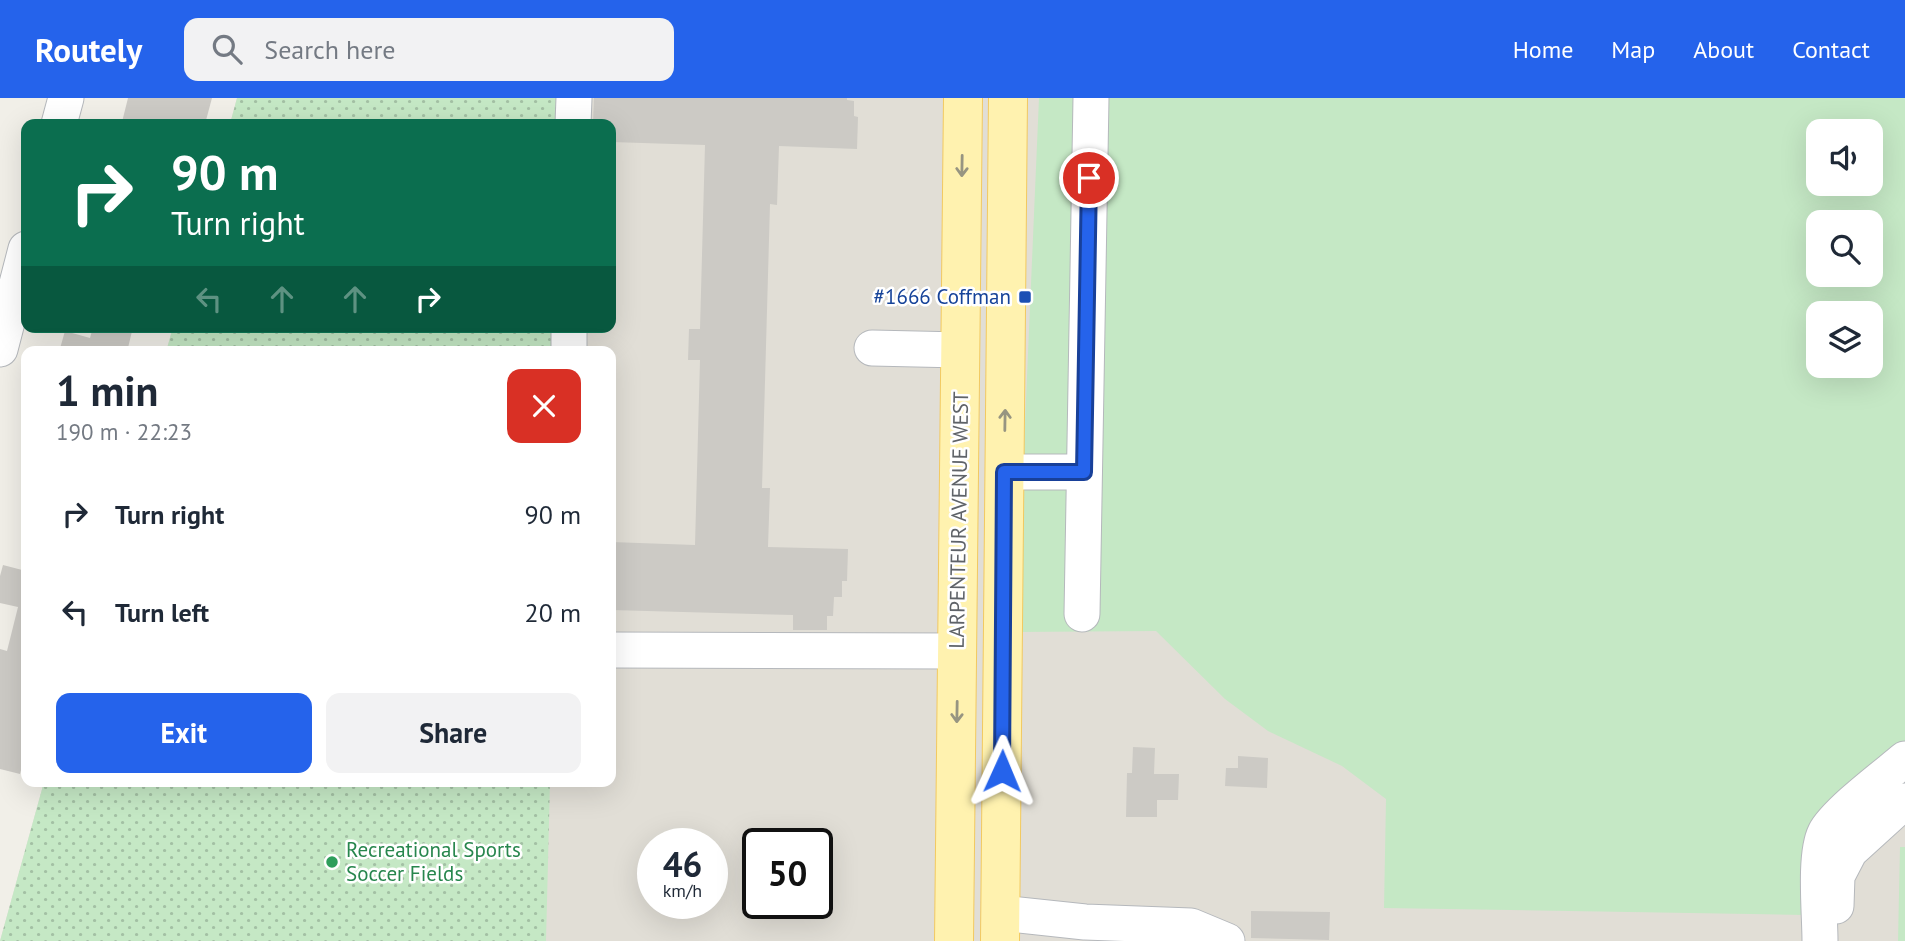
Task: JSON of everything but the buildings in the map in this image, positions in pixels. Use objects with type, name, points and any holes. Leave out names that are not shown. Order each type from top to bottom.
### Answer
[{"type":"main road","name":"LARPENTEUR AVENUE WEST","points":[[954,941],[963,98]]},
{"type":"main road","name":"LARPENTEUR AVENUE WEST","points":[[1001,911],[1008,98]]},
{"type":"main road","points":[[955,882],[1001,911]]},
{"type":"street","points":[[60,119],[66,98]]},
{"type":"street","points":[[573,119],[574,98]]},
{"type":"street","points":[[1082,614],[1091,98]]},
{"type":"street","points":[[0,349],[21,268]]},
{"type":"street","points":[[873,348],[961,350]]},
{"type":"street","points":[[1004,472],[1084,472]]},
{"type":"street","points":[[616,650],[957,651]]},
{"type":"street","points":[[1820,941],[1820,846],[1826,830],[1905,759]]},
{"type":"street","points":[[1836,941],[1837,876],[1850,851],[1900,811]]},
{"type":"street","points":[[1001,911],[1085,922],[1191,926],[1227,941]]},
{"type":"shaded area","points":[[237,98],[1905,98],[1905,941],[0,941],[43,787],[616,787],[616,346],[168,346],[171,333],[616,333],[616,119],[231,119]]},
{"type":"green space","points":[[237,98],[567,98],[566,119],[231,119]]},
{"type":"green space","points":[[1039,98],[1905,98],[1905,777],[1804,915],[1384,908],[1386,799],[1342,766],[1268,731],[1225,699],[1156,631],[1016,632]]},
{"type":"green space","points":[[171,333],[561,333],[560,346],[168,346]]},
{"type":"green space","name":"Recreational Sports Soccer Fields","points":[[43,787],[550,787],[546,941],[0,941]]},
{"type":"green space","points":[[1900,847],[1905,847],[1905,941],[1898,941]]},
{"type":"place","name":"#1666 Coffman","points":[[1025,297]]},
{"type":"place","name":"Recreational Sports Soccer Fields","points":[[332,862]]},
{"type":"route","points":[[1002,771],[1004,472],[1084,472],[1089,178]]}]
